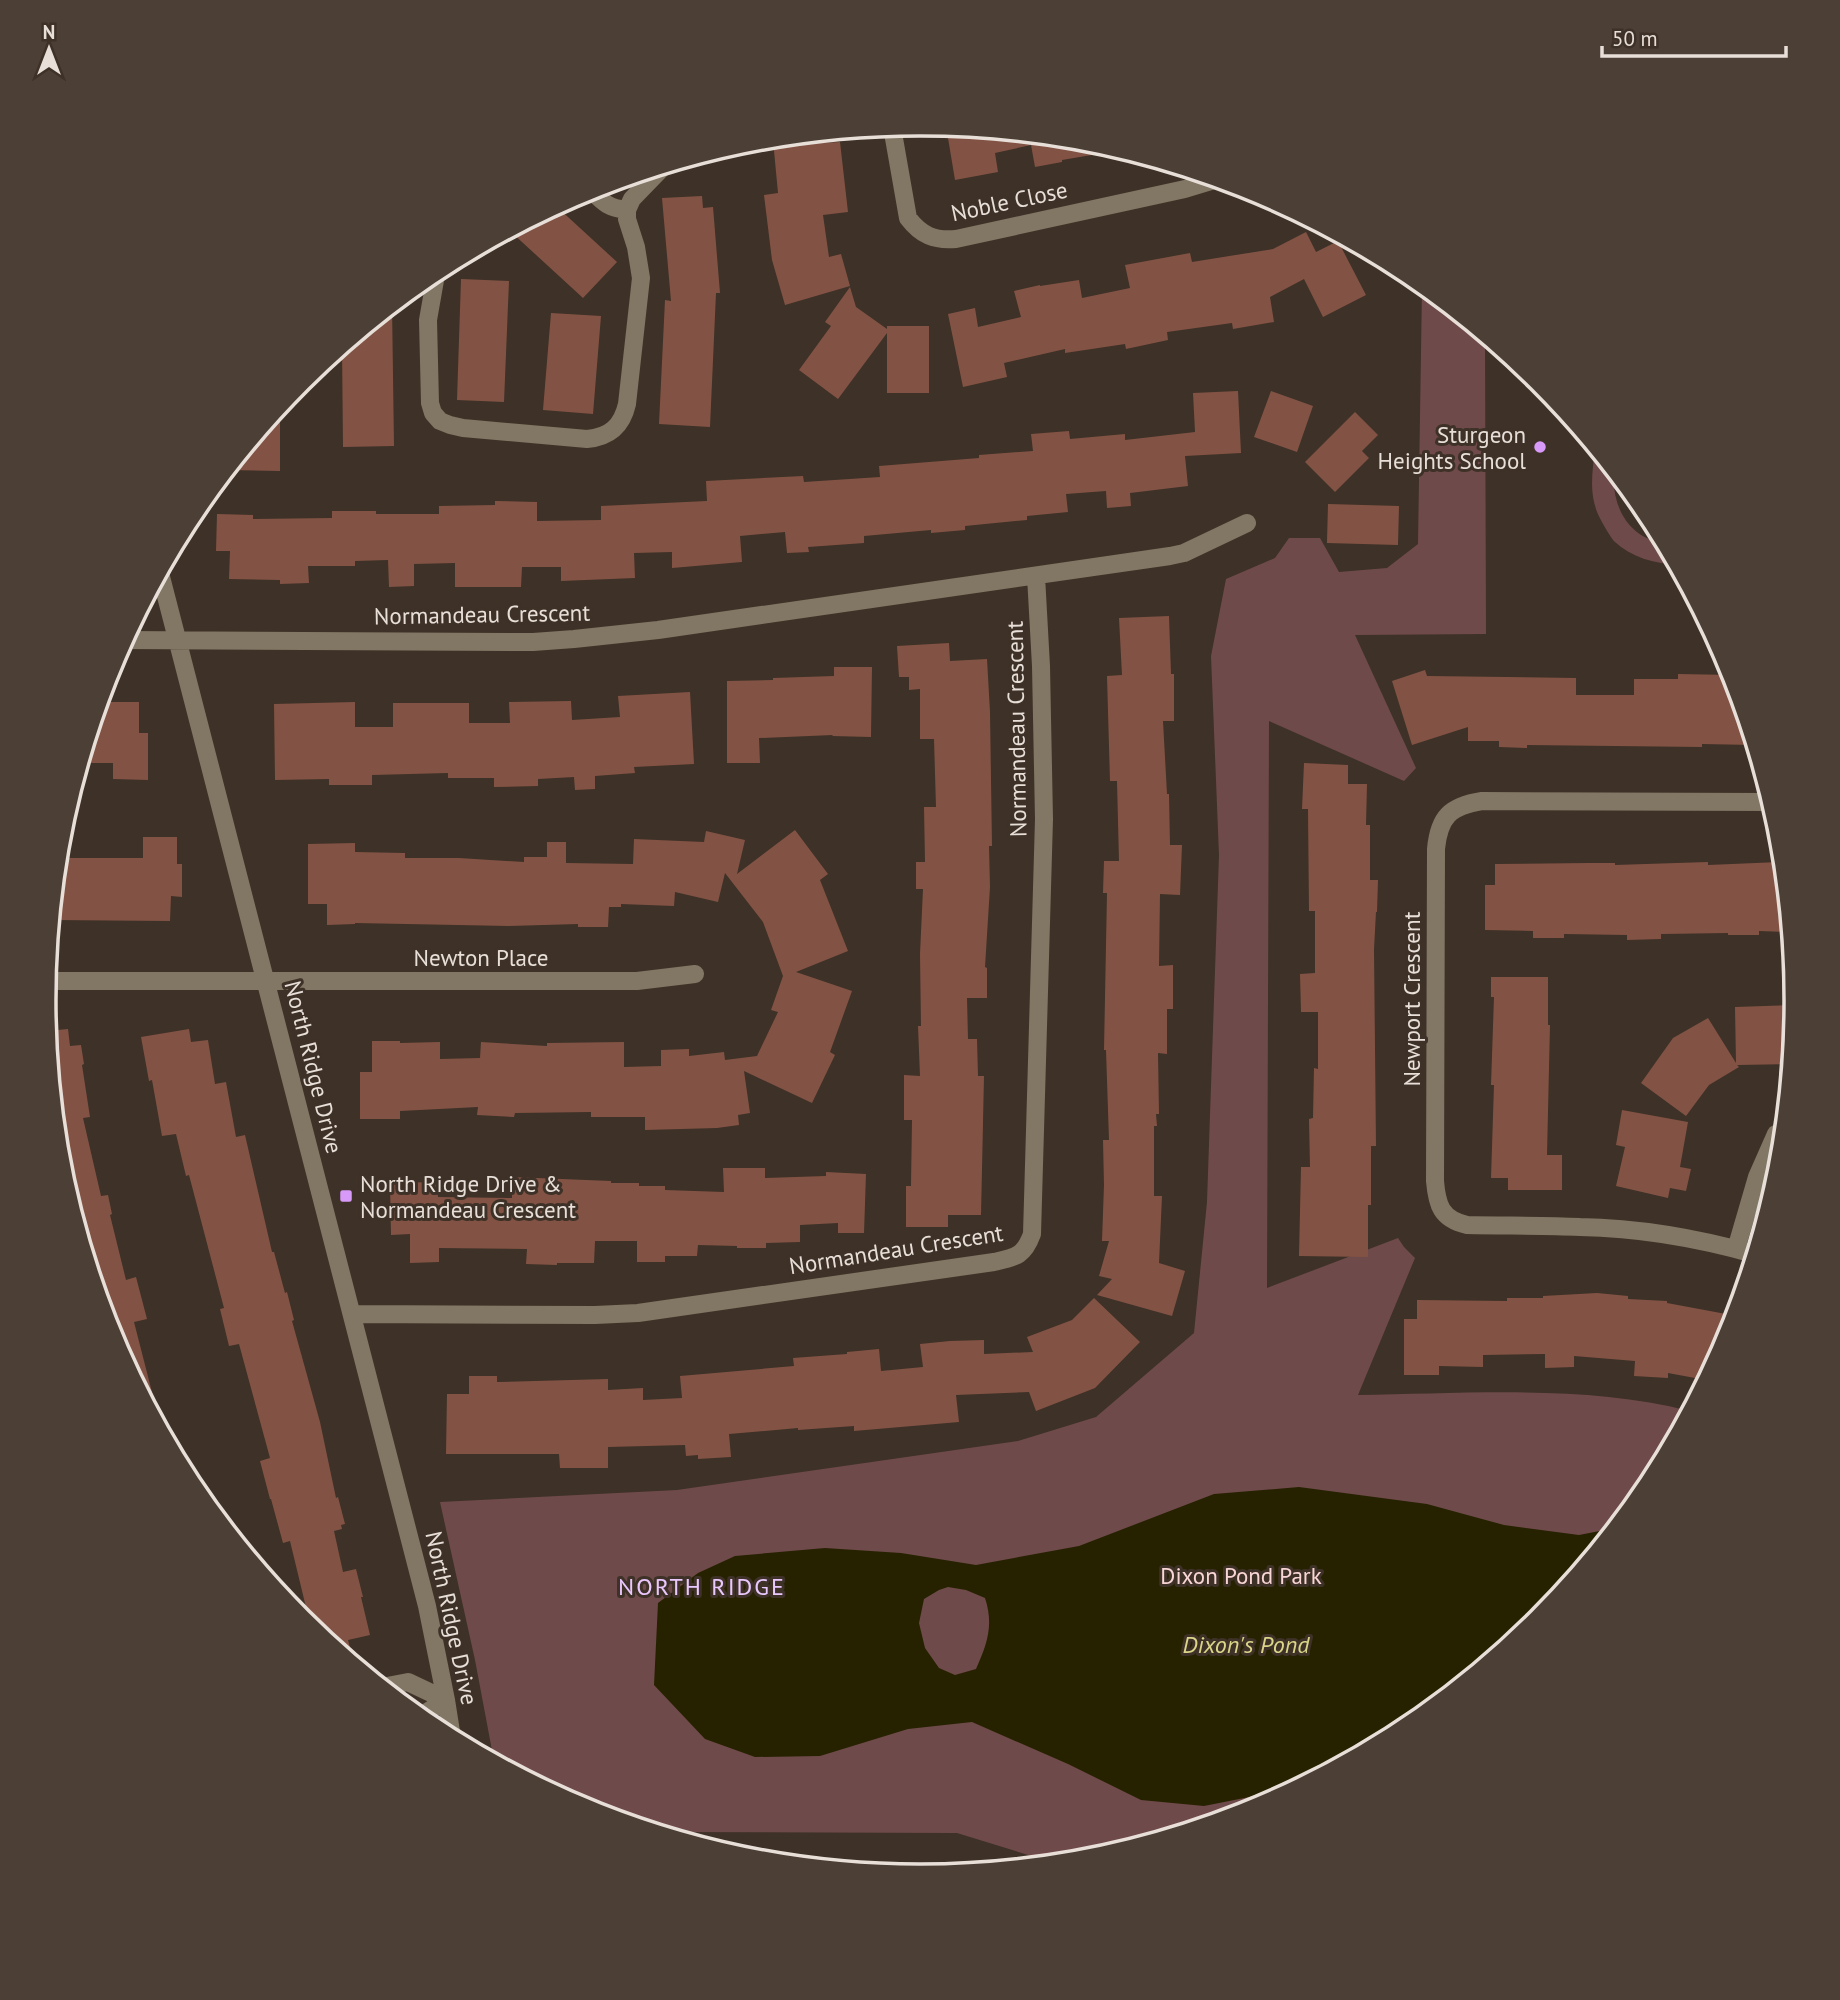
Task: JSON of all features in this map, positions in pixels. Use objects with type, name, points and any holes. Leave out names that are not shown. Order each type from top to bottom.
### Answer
[{"type":"street","name":"Noble Close","points":[[894,137],[908,218],[924,235],[937,240],[956,239],[1202,184]]},
{"type":"street","points":[[434,286],[428,320],[430,402],[433,413],[440,421],[463,428],[598,438],[617,427],[624,417],[627,404],[640,278],[627,210],[632,199],[651,179]]},
{"type":"street","points":[[599,198],[612,208],[627,210]]},
{"type":"street","name":"Normandeau Crescent","points":[[135,640],[510,642],[574,639],[658,630],[1170,556],[1184,553],[1247,523]]},
{"type":"street","name":"Normandeau Crescent","points":[[352,1314],[638,1313],[994,1262],[1014,1257],[1027,1249],[1032,1234],[1044,819],[1036,576]]},
{"type":"street","name":"North Ridge Drive","points":[[162,586],[427,1606],[450,1724]]},
{"type":"street","name":"Newport Crescent","points":[[1746,1252],[1688,1238],[1634,1231],[1467,1225],[1456,1223],[1446,1216],[1437,1199],[1435,1181],[1436,849],[1437,836],[1444,819],[1462,805],[1482,801],[1761,802]]},
{"type":"street","name":"Newton Place","points":[[57,981],[637,981],[695,974]]},
{"type":"street","points":[[1736,1249],[1757,1177],[1771,1144]]},
{"type":"street","points":[[393,1684],[408,1682],[446,1700]]},
{"type":"street","points":[[429,1710],[446,1700]]},
{"type":"green space","name":"Dixon Pond Park","points":[[1422,298],[1485,346],[1486,634],[1355,635],[1416,768],[1404,781],[1269,721],[1267,1288],[1398,1238],[1415,1258],[1358,1395],[1525,1392],[1609,1397],[1680,1409],[1638,1480],[1605,1526],[1570,1570],[1490,1650],[1400,1718],[1352,1748],[1302,1775],[1198,1818],[1144,1835],[1089,1847],[1034,1857],[957,1833],[687,1832],[589,1798],[492,1750],[440,1502],[677,1490],[1018,1441],[1096,1417],[1194,1333],[1207,1202],[1219,855],[1211,656],[1226,579],[1275,558],[1289,538],[1320,538],[1339,572],[1387,568],[1418,544]]},
{"type":"green space","points":[[1594,460],[1615,487],[1624,518],[1641,535],[1650,539],[1665,563],[1636,556],[1615,542],[1599,516],[1594,501]]},
{"type":"water","name":"Dixon's Pond","points":[[1299,1487],[1427,1504],[1504,1525],[1579,1535],[1601,1531],[1570,1570],[1490,1650],[1400,1718],[1302,1775],[1256,1796],[1204,1806],[1141,1800],[972,1722],[908,1729],[820,1756],[755,1757],[705,1739],[654,1685],[658,1603],[698,1573],[735,1556],[825,1548],[901,1553],[976,1565],[1079,1546],[1214,1494]],"holes":[[[948,1587],[966,1590],[985,1598],[989,1617],[988,1634],[976,1669],[955,1675],[939,1668],[925,1648],[919,1623],[924,1599]]]},
{"type":"building","points":[[948,137],[1033,143],[1095,154],[1035,167],[1031,145],[995,153],[998,172],[955,180]]},
{"type":"building","points":[[840,142],[848,212],[823,215],[829,257],[841,254],[850,286],[785,305],[772,260],[764,195],[778,193],[774,149],[807,143]]},
{"type":"building","points":[[702,196],[703,208],[713,207],[720,293],[716,293],[710,427],[659,424],[665,300],[671,301],[662,198]]},
{"type":"building","points":[[564,213],[617,262],[583,298],[516,237]]},
{"type":"building","points":[[1306,232],[1316,252],[1335,243],[1340,246],[1366,295],[1323,317],[1304,279],[1270,297],[1274,322],[1233,329],[1232,323],[1167,332],[1168,340],[1126,349],[1125,344],[1065,353],[1065,349],[1004,363],[1007,377],[963,387],[948,314],[975,308],[978,327],[1021,317],[1014,291],[1079,280],[1082,298],[1130,288],[1125,265],[1190,253],[1192,262],[1273,249]]},
{"type":"building","points":[[461,279],[509,281],[504,402],[457,400]]},
{"type":"building","points":[[850,287],[856,307],[887,329],[887,326],[929,326],[929,393],[887,393],[887,333],[838,399],[799,370],[831,326],[825,322]]},
{"type":"building","points":[[551,313],[601,316],[593,414],[543,410]]},
{"type":"building","points":[[392,316],[394,446],[343,447],[342,358]]},
{"type":"building","points":[[1238,391],[1241,453],[1185,456],[1188,486],[1130,493],[1131,506],[1107,508],[1106,491],[1066,494],[1068,512],[1027,516],[1027,520],[965,526],[965,530],[864,536],[864,543],[808,547],[809,552],[787,553],[785,532],[740,536],[742,562],[672,568],[672,552],[634,553],[635,578],[561,581],[561,567],[522,567],[521,587],[455,587],[455,563],[414,564],[414,586],[389,587],[388,560],[355,561],[355,566],[308,566],[309,583],[280,584],[280,580],[229,579],[230,551],[216,551],[217,514],[253,515],[253,519],[332,518],[332,511],[439,514],[439,506],[495,505],[495,501],[537,502],[537,521],[601,520],[601,506],[707,501],[706,481],[803,476],[804,482],[880,477],[879,466],[1033,451],[1031,434],[1069,431],[1070,439],[1125,434],[1125,440],[1195,432],[1193,393]]},
{"type":"building","points":[[1271,391],[1313,406],[1297,452],[1254,437]]},
{"type":"building","points":[[1355,412],[1378,435],[1362,451],[1369,458],[1335,492],[1305,462]]},
{"type":"building","points":[[280,419],[280,471],[238,470]]},
{"type":"building","points":[[1328,504],[1399,506],[1398,545],[1327,543]]},
{"type":"building","points":[[1169,616],[1171,674],[1174,674],[1174,721],[1163,721],[1167,794],[1170,845],[1182,845],[1180,895],[1160,894],[1159,966],[1173,965],[1173,1009],[1167,1009],[1167,1054],[1158,1053],[1159,1114],[1156,1114],[1157,1126],[1154,1126],[1154,1196],[1162,1196],[1159,1263],[1185,1271],[1172,1316],[1097,1295],[1112,1279],[1099,1276],[1109,1241],[1102,1241],[1103,1140],[1109,1140],[1104,1050],[1107,893],[1103,893],[1104,861],[1119,861],[1117,781],[1110,781],[1107,676],[1122,675],[1119,618]]},
{"type":"building","points":[[949,643],[950,661],[987,659],[990,712],[992,846],[989,846],[990,887],[985,967],[987,998],[967,998],[968,1039],[977,1039],[978,1076],[984,1076],[981,1215],[948,1215],[948,1227],[906,1227],[906,1186],[911,1186],[912,1120],[904,1120],[904,1075],[920,1076],[918,1026],[921,1026],[923,889],[916,889],[916,862],[925,862],[924,807],[936,807],[934,739],[920,739],[920,689],[909,690],[909,677],[899,677],[897,646]]},
{"type":"building","points":[[834,667],[872,667],[871,737],[833,735],[759,738],[760,763],[727,763],[727,681],[834,676]]},
{"type":"building","points":[[1425,670],[1427,676],[1576,678],[1576,695],[1634,695],[1634,679],[1678,679],[1678,674],[1720,675],[1745,745],[1499,747],[1499,741],[1468,741],[1468,727],[1412,745],[1392,681]]},
{"type":"building","points":[[690,692],[694,764],[634,767],[635,773],[595,776],[595,789],[575,790],[574,777],[538,779],[538,786],[494,787],[494,778],[448,778],[448,773],[372,775],[372,785],[329,785],[329,779],[275,780],[274,704],[355,702],[355,727],[393,727],[393,703],[469,703],[469,723],[510,723],[509,702],[571,701],[572,720],[620,717],[618,696]]},
{"type":"building","points":[[110,702],[139,702],[139,733],[148,733],[148,780],[113,779],[113,763],[89,763]]},
{"type":"building","points":[[1304,763],[1348,765],[1348,784],[1367,784],[1366,825],[1370,825],[1370,880],[1378,880],[1374,949],[1376,1146],[1371,1146],[1368,1257],[1299,1256],[1301,1167],[1310,1167],[1309,1119],[1313,1118],[1314,1068],[1318,1069],[1318,1012],[1301,1012],[1300,974],[1315,973],[1315,911],[1309,911],[1308,809],[1302,809]]},
{"type":"building","points":[[795,830],[828,874],[820,880],[848,951],[796,972],[852,991],[830,1052],[835,1055],[812,1103],[744,1071],[750,1113],[738,1115],[739,1125],[717,1128],[645,1130],[645,1117],[591,1117],[591,1112],[515,1113],[514,1117],[477,1115],[478,1107],[400,1111],[400,1119],[360,1119],[360,1072],[372,1072],[372,1041],[440,1042],[440,1059],[480,1058],[481,1042],[547,1046],[547,1043],[624,1042],[624,1067],[661,1066],[661,1050],[689,1049],[689,1056],[724,1052],[725,1060],[757,1056],[778,1012],[771,1010],[783,976],[763,922],[725,873],[718,902],[675,892],[674,906],[621,904],[621,907],[609,907],[608,927],[578,927],[578,924],[327,925],[327,904],[308,904],[308,844],[355,843],[355,852],[405,853],[405,858],[524,862],[524,857],[547,857],[547,842],[566,842],[566,863],[633,864],[634,839],[704,842],[706,831],[745,840],[737,874]]},
{"type":"building","points":[[143,837],[177,837],[177,864],[182,864],[182,897],[171,896],[170,921],[60,920],[68,858],[143,858]]},
{"type":"building","points":[[1773,862],[1781,932],[1759,931],[1759,935],[1661,934],[1661,939],[1627,940],[1627,935],[1564,934],[1564,938],[1533,938],[1533,931],[1485,930],[1485,885],[1495,885],[1495,864]]},
{"type":"building","points":[[1491,977],[1548,977],[1550,1025],[1547,1155],[1562,1155],[1562,1190],[1508,1190],[1508,1178],[1491,1178],[1494,997],[1491,997]]},
{"type":"building","points":[[1784,1005],[1781,1064],[1737,1065],[1739,1067],[1709,1085],[1686,1116],[1641,1083],[1673,1038],[1708,1018],[1736,1063],[1735,1007]]},
{"type":"building","points":[[68,1029],[70,1046],[81,1045],[90,1117],[83,1118],[101,1196],[108,1195],[110,1215],[126,1280],[136,1277],[147,1319],[134,1322],[153,1397],[122,1331],[85,1224],[63,1113],[57,1030]]},
{"type":"building","points":[[189,1029],[191,1042],[208,1040],[215,1084],[226,1082],[236,1137],[245,1135],[272,1252],[285,1293],[287,1292],[336,1498],[338,1497],[345,1524],[341,1525],[342,1529],[334,1531],[343,1572],[356,1569],[363,1597],[370,1635],[348,1640],[351,1651],[306,1608],[290,1541],[283,1543],[260,1461],[270,1458],[239,1344],[229,1346],[220,1309],[224,1308],[189,1175],[186,1176],[176,1134],[162,1136],[141,1037]]},
{"type":"building","points":[[1622,1110],[1688,1122],[1680,1167],[1691,1169],[1686,1191],[1670,1188],[1668,1198],[1616,1186],[1625,1147],[1616,1145]]},
{"type":"building","points":[[723,1168],[765,1168],[765,1178],[826,1176],[826,1172],[866,1174],[864,1233],[838,1233],[838,1223],[800,1225],[800,1242],[766,1243],[766,1248],[698,1245],[697,1256],[665,1256],[665,1262],[637,1262],[637,1241],[595,1241],[594,1263],[557,1265],[526,1264],[527,1249],[439,1248],[439,1262],[410,1263],[410,1234],[391,1235],[390,1183],[437,1182],[438,1197],[512,1198],[512,1177],[611,1181],[639,1183],[639,1186],[665,1186],[665,1190],[724,1192]]},
{"type":"building","points":[[1597,1293],[1628,1296],[1628,1299],[1667,1301],[1725,1314],[1697,1378],[1668,1373],[1668,1378],[1634,1376],[1635,1361],[1574,1356],[1574,1367],[1545,1368],[1545,1354],[1483,1355],[1483,1367],[1439,1366],[1439,1375],[1404,1375],[1404,1319],[1417,1319],[1417,1300],[1507,1301],[1507,1298]]},
{"type":"building","points":[[1094,1298],[1140,1342],[1095,1388],[1036,1411],[1029,1392],[956,1395],[959,1422],[854,1431],[854,1426],[729,1434],[731,1457],[698,1459],[698,1455],[686,1456],[685,1445],[608,1447],[608,1468],[560,1468],[559,1454],[446,1454],[447,1394],[469,1394],[469,1376],[497,1376],[497,1382],[608,1379],[608,1390],[643,1388],[643,1400],[682,1398],[680,1376],[794,1366],[793,1358],[879,1349],[881,1371],[923,1367],[920,1344],[984,1340],[984,1354],[1033,1352],[1027,1337],[1072,1320]]},
{"type":"place","name":"Sturgeon Heights School","points":[[1540,447]]},
{"type":"place","name":"North Ridge Drive & Normandeau Crescent","points":[[346,1196]]},
{"type":"district","name":"NORTH RIDGE","points":[[702,1586]]}]
